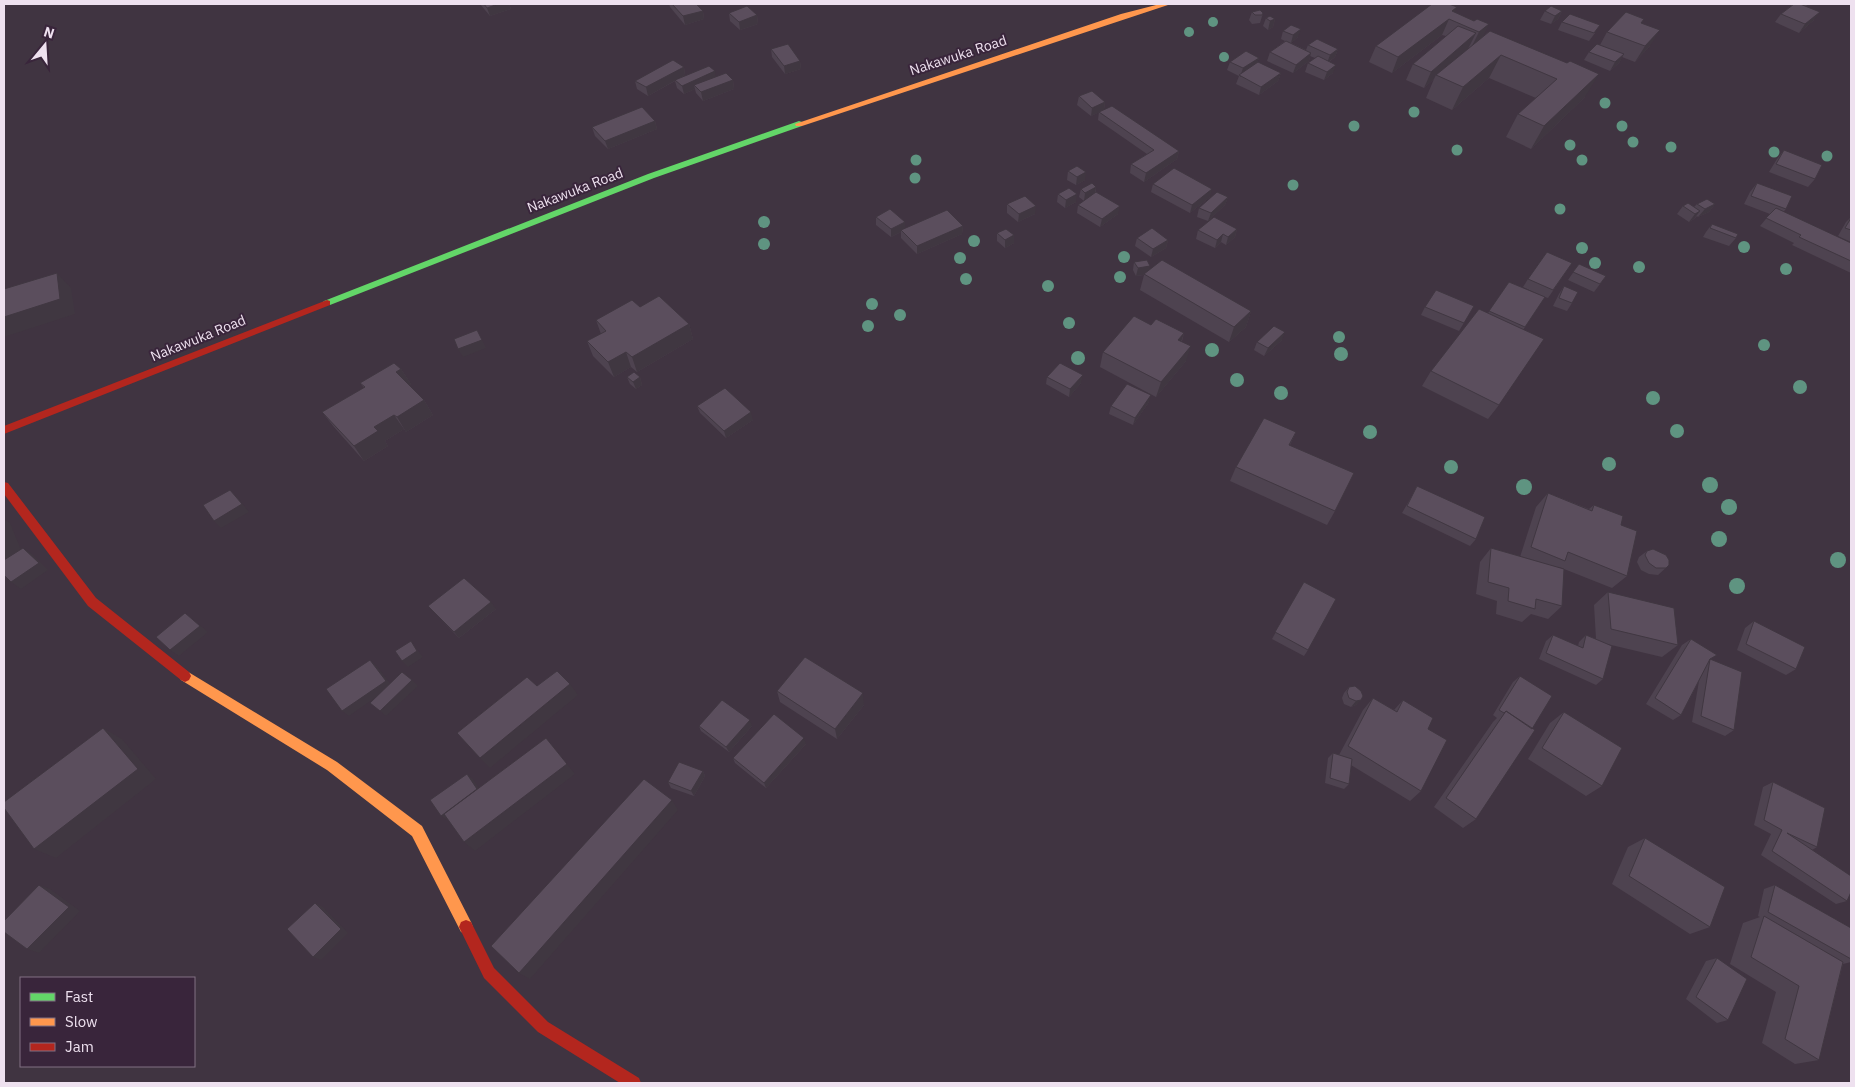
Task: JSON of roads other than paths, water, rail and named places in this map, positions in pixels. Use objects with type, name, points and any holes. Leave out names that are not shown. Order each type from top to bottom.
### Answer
[{"type":"main road","name":"Nakawuka Road","points":[[4,430],[651,176],[852,105],[1124,16],[1167,4]]},
{"type":"main road","points":[[4,486],[92,602],[179,673],[332,766],[417,831],[489,973],[543,1027],[634,1083]]}]
